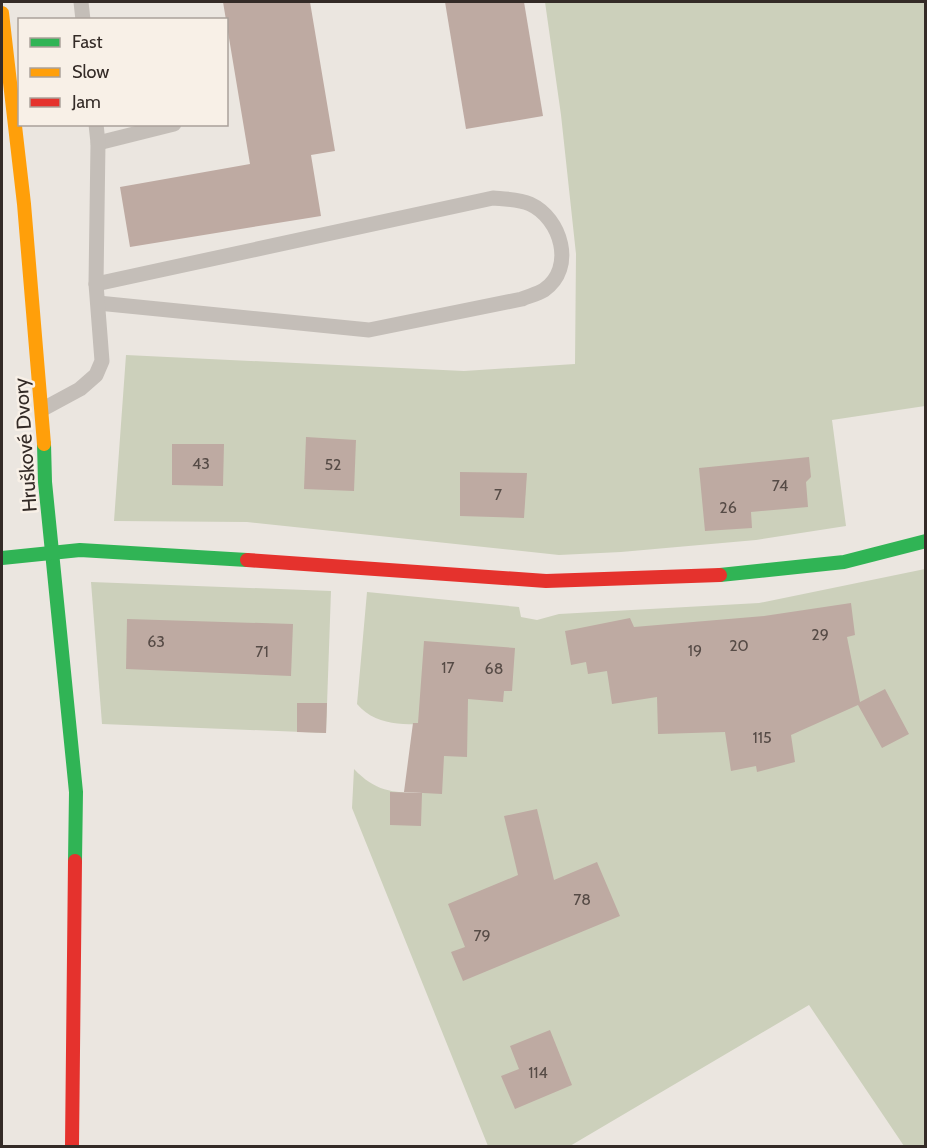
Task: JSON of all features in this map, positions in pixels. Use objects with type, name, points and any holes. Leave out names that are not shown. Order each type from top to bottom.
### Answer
[{"type":"street","name":"Hruškové Dvory","points":[[2,13],[24,204],[43,409],[45,482],[76,792],[72,1146]]},
{"type":"street","points":[[2,558],[80,550],[337,564],[546,581],[624,580],[726,575],[844,562],[926,541]]},
{"type":"lane","points":[[81,2],[83,18]]},
{"type":"lane","points":[[43,409],[80,389],[96,375],[102,361],[96,284],[98,143],[96,126]]},
{"type":"lane","points":[[98,143],[166,126]]},
{"type":"lane","points":[[96,284],[493,198],[531,204],[547,216],[556,228],[561,243],[561,262],[556,279],[544,290],[522,299],[369,330],[98,303]]},
{"type":"green space","points":[[545,2],[925,2],[925,406],[832,420],[846,526],[756,540],[559,555],[247,522],[114,521],[126,355],[464,371],[575,364],[576,254],[561,115]]},
{"type":"green space","points":[[925,569],[925,1146],[904,1146],[809,1005],[570,1146],[488,1146],[352,808],[354,769],[369,782],[384,789],[421,793],[444,725],[386,722],[366,712],[357,704],[367,592],[519,607],[521,617],[537,620],[559,614],[759,603]]},
{"type":"green space","points":[[91,582],[331,591],[326,733],[102,724]]},
{"type":"building","points":[[223,2],[310,2],[335,151],[311,155],[321,216],[130,247],[120,187],[250,164],[228,32],[228,18],[226,18]]},
{"type":"building","points":[[445,2],[524,2],[543,116],[466,129]]},
{"type":"building","points":[[306,437],[356,440],[354,491],[304,489]]},
{"type":"building","points":[[172,444],[224,444],[223,486],[172,485]]},
{"type":"building","points":[[809,457],[811,477],[806,482],[808,507],[751,512],[752,528],[705,531],[699,468]]},
{"type":"building","points":[[460,472],[527,473],[524,518],[460,516]]},
{"type":"building","points":[[851,603],[855,635],[847,637],[860,702],[885,689],[909,734],[882,748],[858,705],[791,735],[795,762],[757,772],[756,766],[731,771],[725,732],[658,734],[657,697],[612,704],[607,671],[588,674],[586,662],[571,665],[565,631],[630,618],[634,627],[764,616]]},
{"type":"building","points":[[127,619],[293,624],[291,676],[126,669]]},
{"type":"building","points":[[424,641],[515,648],[512,691],[504,691],[503,702],[468,699],[467,757],[444,756],[442,794],[404,792],[413,723],[418,723]]},
{"type":"building","points":[[297,703],[327,703],[326,733],[297,732]]},
{"type":"building","points":[[390,792],[422,793],[421,826],[390,825]]},
{"type":"building","points":[[537,809],[554,880],[597,862],[620,916],[463,981],[451,952],[465,947],[448,904],[518,875],[504,816]]},
{"type":"building","points":[[550,1030],[572,1085],[515,1109],[501,1076],[519,1069],[510,1046]]},
{"type":"traffic: fast","points":[[44,444],[45,482],[76,792],[75,861]]},
{"type":"traffic: fast","points":[[720,575],[844,562],[926,541]]},
{"type":"traffic: fast","points":[[2,558],[80,550],[247,560]]},
{"type":"traffic: slow","points":[[2,13],[24,204],[44,444]]},
{"type":"traffic: jam","points":[[247,560],[546,581],[720,575]]},
{"type":"traffic: jam","points":[[72,1146],[75,861]]}]
